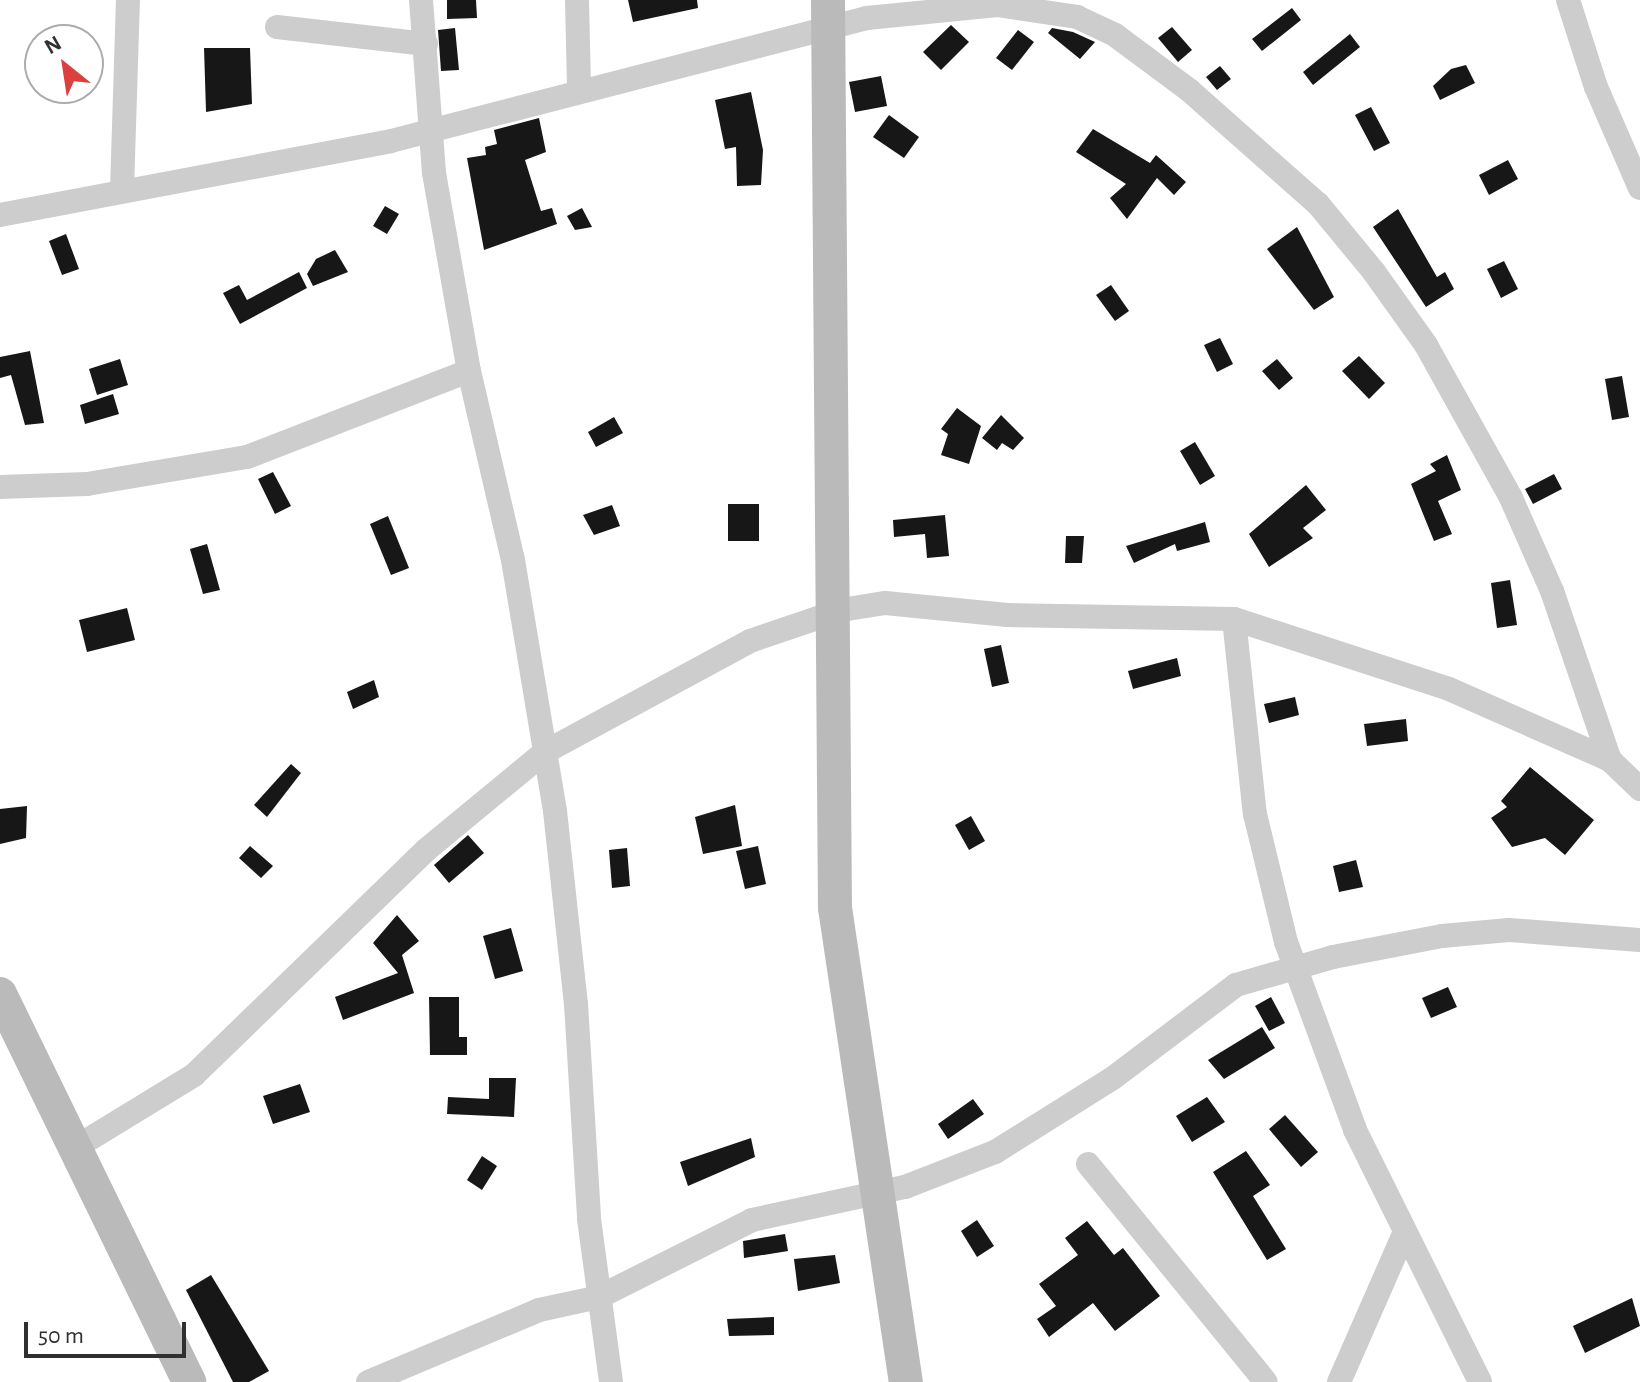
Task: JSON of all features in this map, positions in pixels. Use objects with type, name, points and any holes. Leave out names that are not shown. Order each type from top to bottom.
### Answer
[{"type":"street","points":[[122,190],[128,0]]},
{"type":"street","points":[[421,0],[434,173],[469,371],[513,560],[545,752],[576,1004],[599,1297],[611,1382]]},
{"type":"street","points":[[577,0],[579,89]]},
{"type":"street","points":[[1568,0],[1629,136],[1640,188]]},
{"type":"street","points":[[0,215],[433,128],[579,89],[826,16],[867,18],[1034,3],[1115,35],[1189,90],[1318,204],[1374,272],[1426,345],[1511,498],[1552,591],[1610,760]]},
{"type":"street","points":[[826,16],[835,908],[880,1189],[906,1382]]},
{"type":"street","points":[[277,27],[426,44]]},
{"type":"street","points":[[0,487],[87,484],[247,457],[469,371]]},
{"type":"street","points":[[73,1149],[194,1075],[426,850],[545,752],[750,641],[831,613],[885,603],[1007,615],[1234,619],[1449,689],[1610,760],[1640,789]]},
{"type":"street","points":[[1234,619],[1255,814],[1294,967],[1403,1236],[1480,1382]]},
{"type":"street","points":[[368,1382],[539,1310],[599,1297],[752,1220],[913,1184],[1001,1148],[1123,1071],[1215,995],[1294,967],[1381,946],[1509,930],[1640,940]]},
{"type":"street","points":[[0,994],[189,1382]]},
{"type":"street","points":[[1088,1164],[1266,1382]]},
{"type":"street","points":[[1339,1382],[1403,1236]]},
{"type":"street","points":[[165,1382],[172,1347]]},
{"type":"building","points":[[447,0],[476,0],[477,18],[447,19]]},
{"type":"building","points":[[628,0],[697,0],[698,8],[633,22]]},
{"type":"building","points":[[1292,8],[1301,20],[1262,51],[1252,39]]},
{"type":"building","points":[[951,25],[969,42],[941,70],[923,52]]},
{"type":"building","points":[[1172,27],[1192,50],[1178,62],[1158,38]]},
{"type":"building","points":[[455,28],[459,70],[441,71],[438,30]]},
{"type":"building","points":[[1052,28],[1073,32],[1095,42],[1080,59],[1048,33]]},
{"type":"building","points":[[1018,30],[1034,42],[1012,70],[996,58]]},
{"type":"building","points":[[1350,34],[1360,47],[1313,85],[1303,72]]},
{"type":"building","points":[[204,48],[250,48],[252,104],[206,112]]},
{"type":"building","points":[[1466,65],[1475,83],[1440,100],[1433,86],[1451,69]]},
{"type":"building","points":[[1220,66],[1231,79],[1217,90],[1206,77]]},
{"type":"building","points":[[881,76],[887,106],[855,112],[849,82]]},
{"type":"building","points":[[751,92],[763,150],[761,185],[737,186],[736,147],[725,149],[715,100]]},
{"type":"building","points":[[1371,107],[1390,143],[1374,151],[1355,115]]},
{"type":"building","points":[[889,115],[919,137],[904,158],[873,137]]},
{"type":"building","points":[[539,118],[546,152],[525,160],[541,211],[552,208],[557,224],[484,250],[467,158],[486,155],[485,147],[497,144],[494,130]]},
{"type":"building","points":[[1093,129],[1150,163],[1156,155],[1186,182],[1174,195],[1157,178],[1127,219],[1110,198],[1126,184],[1076,152]]},
{"type":"building","points":[[1508,160],[1518,179],[1489,195],[1479,175]]},
{"type":"building","points":[[385,206],[399,214],[387,234],[373,226]]},
{"type":"building","points":[[582,208],[592,227],[575,230],[567,216]]},
{"type":"building","points":[[1398,209],[1437,277],[1445,272],[1454,289],[1426,307],[1373,227]]},
{"type":"building","points":[[1297,227],[1334,297],[1314,310],[1267,249]]},
{"type":"building","points":[[66,234],[79,269],[62,275],[49,241]]},
{"type":"building","points":[[335,250],[348,272],[313,286],[307,274],[316,259]]},
{"type":"building","points":[[1504,261],[1518,289],[1501,298],[1487,269]]},
{"type":"building","points":[[299,272],[307,288],[240,324],[223,293],[239,285],[247,300]]},
{"type":"building","points":[[1111,285],[1129,311],[1115,321],[1096,295]]},
{"type":"building","points":[[1220,338],[1233,364],[1217,372],[1204,345]]},
{"type":"building","points":[[30,351],[44,423],[25,425],[11,375],[0,378],[0,357]]},
{"type":"building","points":[[1359,356],[1385,383],[1369,399],[1342,371]]},
{"type":"building","points":[[120,359],[128,385],[97,395],[89,369]]},
{"type":"building","points":[[1277,359],[1293,378],[1279,390],[1262,371]]},
{"type":"building","points":[[1622,376],[1629,417],[1612,420],[1605,379]]},
{"type":"building","points":[[113,394],[119,414],[85,424],[80,405]]},
{"type":"building","points":[[957,408],[981,426],[969,464],[941,455],[948,434],[941,429]]},
{"type":"building","points":[[1001,415],[1024,438],[1013,450],[1002,443],[997,450],[982,438]]},
{"type":"building","points":[[614,417],[623,433],[596,447],[588,432]]},
{"type":"building","points":[[1195,442],[1215,476],[1200,485],[1180,451]]},
{"type":"building","points":[[1447,455],[1461,490],[1438,501],[1452,534],[1434,541],[1411,484],[1436,471],[1430,464]]},
{"type":"building","points":[[273,472],[291,506],[275,514],[258,479]]},
{"type":"building","points":[[1554,474],[1562,489],[1533,504],[1525,489]]},
{"type":"building","points":[[1306,485],[1326,510],[1303,528],[1313,538],[1269,567],[1249,534]]},
{"type":"building","points":[[728,504],[759,504],[759,541],[728,541]]},
{"type":"building","points":[[612,505],[620,526],[594,535],[583,515]]},
{"type":"building","points":[[945,515],[949,556],[927,558],[925,534],[894,537],[893,520]]},
{"type":"building","points":[[388,516],[409,568],[391,575],[370,524]]},
{"type":"building","points":[[1205,522],[1210,542],[1177,551],[1175,544],[1134,563],[1126,546]]},
{"type":"building","points":[[1066,536],[1084,536],[1082,563],[1065,563]]},
{"type":"building","points":[[207,544],[220,590],[203,594],[190,549]]},
{"type":"building","points":[[1510,580],[1517,625],[1497,628],[1491,583]]},
{"type":"building","points":[[127,608],[135,640],[87,652],[79,620]]},
{"type":"building","points":[[1001,645],[1009,683],[992,687],[984,649]]},
{"type":"building","points":[[1177,658],[1181,676],[1133,689],[1128,671]]},
{"type":"building","points":[[374,680],[379,697],[353,709],[347,692]]},
{"type":"building","points":[[1295,697],[1299,715],[1269,723],[1264,704]]},
{"type":"building","points":[[1406,719],[1408,741],[1367,746],[1364,724]]},
{"type":"building","points":[[291,764],[301,773],[267,817],[254,805]]},
{"type":"building","points":[[1530,767],[1594,820],[1565,855],[1545,838],[1512,847],[1491,818],[1507,807],[1501,801]]},
{"type":"building","points":[[735,805],[742,846],[703,854],[695,817]]},
{"type":"building","points":[[27,806],[26,838],[0,844],[0,809]]},
{"type":"building","points":[[971,816],[985,841],[969,850],[955,825]]},
{"type":"building","points":[[468,835],[484,853],[449,883],[434,865]]},
{"type":"building","points":[[250,846],[273,866],[261,878],[239,858]]},
{"type":"building","points":[[758,846],[766,884],[745,889],[736,851]]},
{"type":"building","points":[[627,848],[630,886],[612,888],[609,850]]},
{"type":"building","points":[[1356,860],[1363,887],[1339,892],[1333,866]]},
{"type":"building","points":[[397,915],[419,941],[402,955],[414,993],[343,1020],[335,997],[398,973],[373,943]]},
{"type":"building","points":[[511,928],[523,971],[495,979],[483,936]]},
{"type":"building","points":[[1448,987],[1457,1007],[1431,1018],[1422,998]]},
{"type":"building","points":[[429,997],[459,997],[459,1037],[467,1037],[467,1055],[430,1055]]},
{"type":"building","points":[[1271,997],[1285,1023],[1269,1031],[1255,1006]]},
{"type":"building","points":[[1262,1027],[1275,1048],[1224,1079],[1208,1060]]},
{"type":"building","points":[[489,1078],[516,1078],[514,1117],[447,1114],[448,1097],[489,1099]]},
{"type":"building","points":[[300,1084],[310,1112],[273,1124],[263,1096]]},
{"type":"building","points":[[1207,1097],[1225,1122],[1192,1142],[1176,1116]]},
{"type":"building","points":[[973,1099],[984,1114],[948,1139],[938,1124]]},
{"type":"building","points":[[1285,1115],[1318,1152],[1301,1167],[1269,1129]]},
{"type":"building","points":[[751,1138],[755,1157],[688,1186],[680,1162]]},
{"type":"building","points":[[1246,1151],[1270,1185],[1253,1196],[1286,1249],[1267,1260],[1213,1172]]},
{"type":"building","points":[[482,1156],[497,1166],[482,1190],[467,1180]]},
{"type":"building","points":[[977,1220],[994,1246],[977,1257],[961,1231]]},
{"type":"building","points":[[1087,1221],[1114,1255],[1123,1248],[1160,1296],[1115,1331],[1093,1303],[1049,1337],[1037,1319],[1056,1306],[1039,1284],[1078,1255],[1065,1238]]},
{"type":"building","points":[[785,1234],[788,1251],[744,1258],[743,1241]]},
{"type":"building","points":[[835,1255],[840,1283],[798,1291],[794,1259]]},
{"type":"building","points":[[211,1275],[269,1371],[249,1382],[233,1382],[186,1290]]},
{"type":"building","points":[[1632,1298],[1640,1326],[1585,1353],[1573,1326]]},
{"type":"building","points":[[774,1317],[774,1335],[729,1336],[727,1319]]}]
